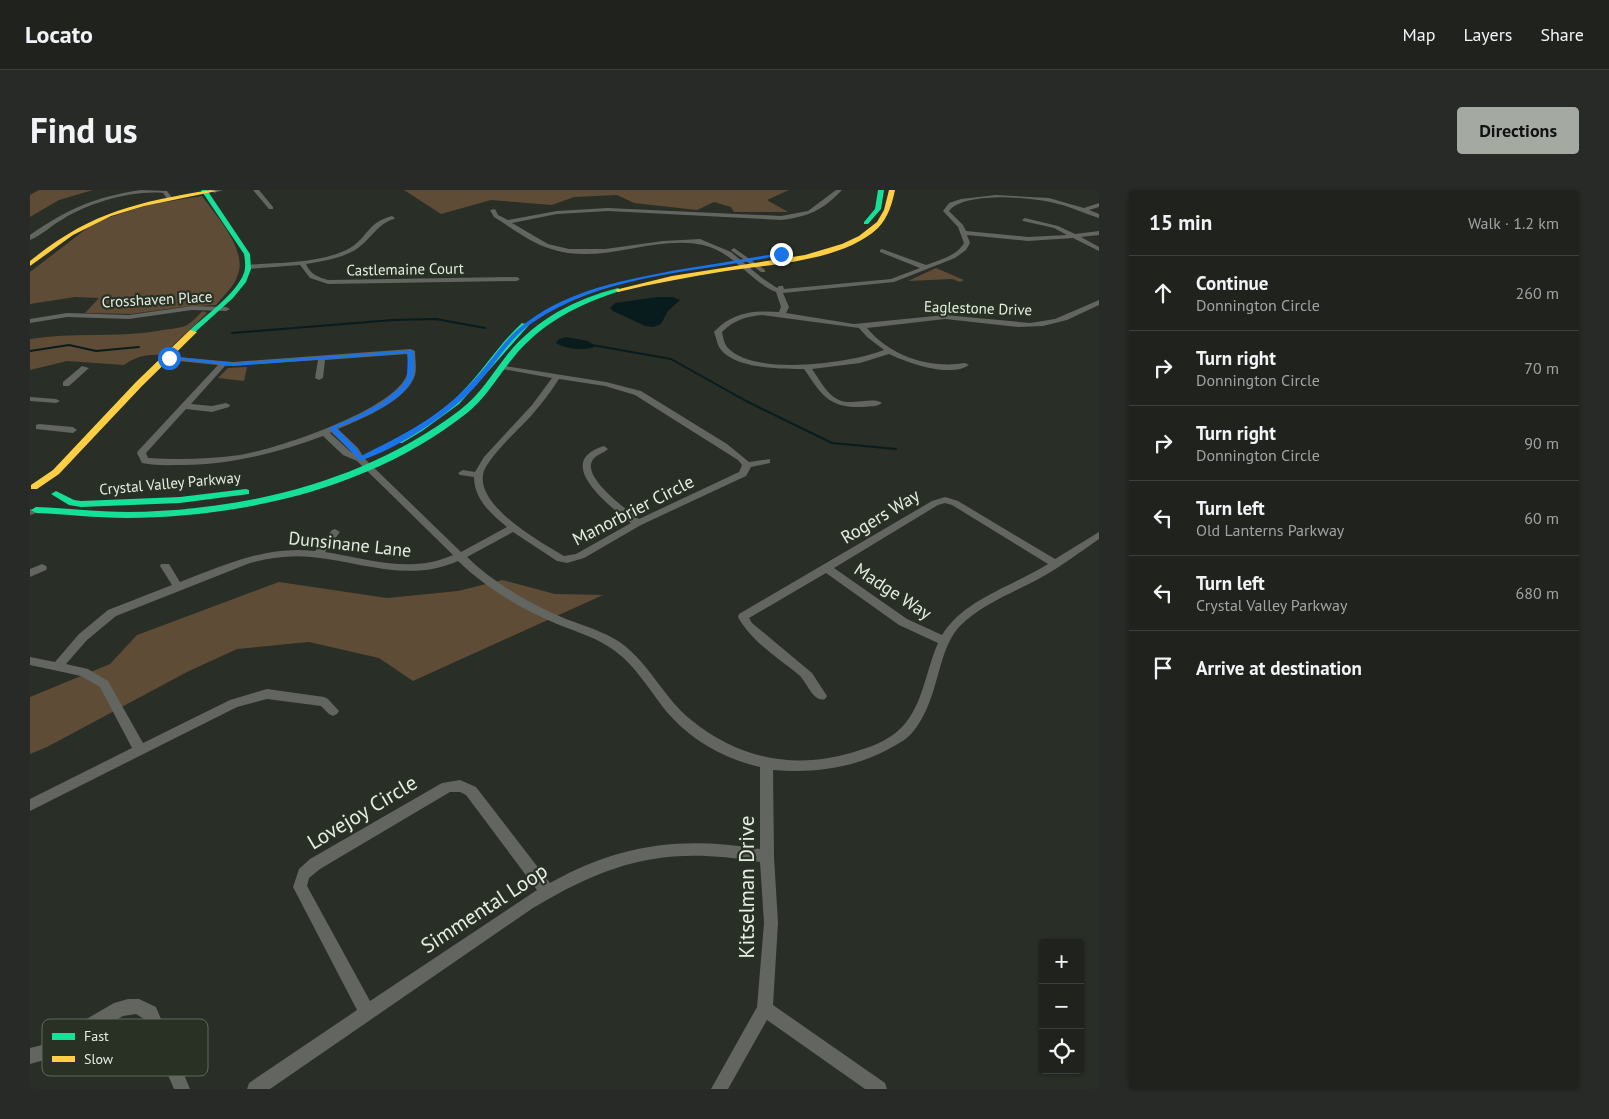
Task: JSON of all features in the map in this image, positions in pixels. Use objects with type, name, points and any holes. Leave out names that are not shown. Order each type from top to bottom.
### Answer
[{"type":"main road","name":"Crystal Valley Parkway","points":[[32,487],[48,486],[72,503],[80,504],[205,498],[278,486],[364,464],[408,449],[455,418],[477,400],[518,347],[534,331],[556,316],[587,301],[636,285],[748,263],[810,248],[852,232],[864,224],[875,212],[881,200],[881,190]]},
{"type":"main road","name":"Crystal Valley Parkway","points":[[32,512],[126,515],[194,511],[281,496],[324,484],[364,464],[442,414],[472,386],[509,340],[529,322],[556,306],[591,291],[617,283],[818,253],[863,235],[880,223],[887,215],[892,201],[892,190]]},
{"type":"main road","points":[[30,264],[70,234],[91,222],[128,208],[211,191],[254,247],[257,255],[250,285],[222,309],[72,463],[62,477],[56,493],[48,504],[32,512]]},
{"type":"main road","points":[[32,487],[56,472],[139,384],[174,358]]},
{"type":"street","points":[[30,238],[70,211],[88,204],[117,196],[154,190],[165,192],[170,199]]},
{"type":"street","points":[[256,190],[271,208]]},
{"type":"street","points":[[508,222],[544,214],[595,210],[705,213],[751,219],[778,218],[813,211],[839,190]]},
{"type":"street","points":[[779,291],[892,280],[927,268],[960,253],[967,243],[964,233],[946,211],[949,203],[956,196],[1015,194],[1042,198],[1085,210],[1099,216]]},
{"type":"street","points":[[1085,210],[1099,205]]},
{"type":"street","points":[[493,210],[494,214],[549,246],[571,252],[594,252],[662,241],[692,240],[725,246],[778,283],[784,302],[782,314]]},
{"type":"street","points":[[253,266],[303,262],[351,249],[360,245],[377,222],[392,218]]},
{"type":"street","points":[[1025,220],[1056,227],[1099,249]]},
{"type":"street","points":[[964,233],[1028,239],[1059,238],[1099,233]]},
{"type":"street","points":[[692,240],[723,250],[748,263]]},
{"type":"street","points":[[882,251],[927,268]]},
{"type":"street","name":"Castlemaine Court","points":[[303,262],[306,272],[310,276],[328,282],[517,279]]},
{"type":"street","name":"Eaglestone Drive","points":[[889,351],[859,361],[778,367],[747,361],[727,350],[718,338],[718,332],[722,326],[738,317],[765,313],[782,314],[829,324],[861,326],[946,317],[1021,326],[1045,324],[1062,319],[1099,302]]},
{"type":"street","name":"Crosshaven Place","points":[[30,321],[67,315],[130,317],[192,308],[222,309]]},
{"type":"street","points":[[861,326],[867,335],[889,351],[923,364],[955,368],[965,365]]},
{"type":"street","points":[[174,358],[222,364],[411,351],[410,377],[404,388],[378,407],[358,418],[270,451],[177,463],[145,461],[141,453],[186,406],[222,364]]},
{"type":"street","points":[[319,378],[322,357]]},
{"type":"street","points":[[806,366],[831,400],[839,405],[878,403]]},
{"type":"street","points":[[502,367],[606,384],[638,394],[724,446],[741,458],[747,465],[767,461]]},
{"type":"street","points":[[66,384],[85,368]]},
{"type":"street","points":[[463,473],[478,475],[486,460],[538,404],[558,376]]},
{"type":"street","points":[[30,399],[56,401]]},
{"type":"street","points":[[186,406],[212,409],[226,405]]},
{"type":"street","points":[[39,427],[73,430]]},
{"type":"street","points":[[328,429],[346,453],[364,464],[458,555],[495,587],[562,622],[601,636],[618,647],[638,665],[683,721],[716,745],[748,759],[786,767],[820,766],[852,760],[889,742],[907,730],[921,707],[944,641],[954,625],[981,606],[1055,564],[1099,535]]},
{"type":"street","points":[[604,449],[589,457],[587,471],[590,479],[603,494],[638,523]]},
{"type":"street","name":"Manorbrier Circle","points":[[478,475],[479,486],[489,506],[514,528],[555,556],[567,560],[580,556],[638,523],[743,474],[747,465]]},
{"type":"street","name":"Rogers Way","points":[[821,696],[808,676],[745,622],[743,617],[935,503],[945,500],[956,502],[1055,564]]},
{"type":"street","name":"Dunsinane Lane","points":[[58,666],[75,644],[112,613],[264,555],[318,554],[370,564],[411,568],[431,567],[514,528]]},
{"type":"street","points":[[318,554],[335,532]]},
{"type":"street","points":[[165,566],[178,587]]},
{"type":"street","name":"Madge Way","points":[[825,567],[903,622],[944,641]]},
{"type":"street","points":[[30,573],[42,568]]},
{"type":"street","points":[[30,661],[84,672],[104,684],[140,750]]},
{"type":"street","points":[[30,805],[234,703],[267,694],[324,702],[334,711]]},
{"type":"street","name":"Kitselman Drive","points":[[719,1089],[765,1009],[771,923],[766,763]]},
{"type":"street","name":"Lovejoy Circle","points":[[367,1012],[300,888],[301,878],[307,869],[447,786],[456,785],[471,791],[547,891]]},
{"type":"street","name":"Simmental Loop","points":[[254,1089],[547,891],[591,869],[622,858],[682,848],[738,852],[768,857]]},
{"type":"street","points":[[103,1019],[120,1009],[132,1005],[144,1008],[152,1019]]},
{"type":"street","points":[[765,1009],[879,1089]]},
{"type":"street","points":[[176,1076],[182,1089]]},
{"type":"shaded area","points":[[39,190],[93,190],[59,200],[30,217],[30,195]]},
{"type":"shaded area","points":[[404,190],[789,190],[767,200],[788,212],[734,212],[731,207],[714,202],[697,210],[634,203],[617,195],[574,197],[552,205],[491,200],[441,214]]},
{"type":"shaded area","points":[[202,196],[230,235],[239,256],[240,267],[237,277],[216,305],[182,307],[131,314],[85,313],[99,298],[75,297],[30,304],[30,272],[90,226],[104,219],[147,205]]},
{"type":"shaded area","points":[[936,268],[964,280],[960,282],[952,279],[908,281]]},
{"type":"shaded area","points":[[657,297],[673,297],[680,300],[668,311],[661,324],[654,327],[645,326],[610,308],[615,303]]},
{"type":"shaded area","points":[[203,311],[207,313],[163,355],[142,356],[124,365],[67,361],[30,370],[30,339],[142,333],[182,327],[188,325]]},
{"type":"shaded area","points":[[566,337],[588,341],[594,347],[575,349],[556,343],[559,339]]},
{"type":"shaded area","points":[[247,367],[244,381],[218,378],[228,368]]},
{"type":"shaded area","points":[[502,580],[555,594],[603,595],[413,681],[379,658],[309,642],[237,649],[187,672],[47,747],[30,754],[30,697],[110,664],[137,635],[279,582],[387,598],[458,591]]},
{"type":"waterway","points":[[232,333],[393,320],[436,319],[485,328]]},
{"type":"waterway","points":[[30,351],[69,345],[96,351],[139,347]]},
{"type":"waterway","points":[[592,345],[671,359],[746,401],[832,443],[896,449]]},
{"type":"traffic: fast","points":[[193,332],[223,305],[237,289],[243,282],[248,269],[247,254],[204,190]]},
{"type":"traffic: fast","points":[[866,223],[878,209],[881,190]]},
{"type":"traffic: fast","points":[[36,510],[127,515],[171,514],[260,501],[348,476],[389,458],[428,436],[464,411],[483,392],[521,344],[545,323],[587,300],[618,290]]},
{"type":"traffic: fast","points":[[399,441],[429,423],[456,402],[472,386],[510,339],[525,325]]},
{"type":"traffic: fast","points":[[56,494],[72,503],[81,504],[180,500],[246,492]]},
{"type":"traffic: slow","points":[[618,290],[672,278],[805,257],[845,245],[861,237],[879,223],[890,201],[892,190]]},
{"type":"traffic: slow","points":[[30,264],[71,234],[109,214],[143,204],[214,191]]},
{"type":"traffic: slow","points":[[34,487],[56,472],[139,384],[193,332]]},
{"type":"route","points":[[169,358],[234,364],[411,351],[412,368],[404,388],[385,403],[358,418],[332,428],[354,450],[360,460],[397,442],[442,414],[472,386],[504,344],[529,322],[556,306],[604,286],[658,274],[781,254]]}]
